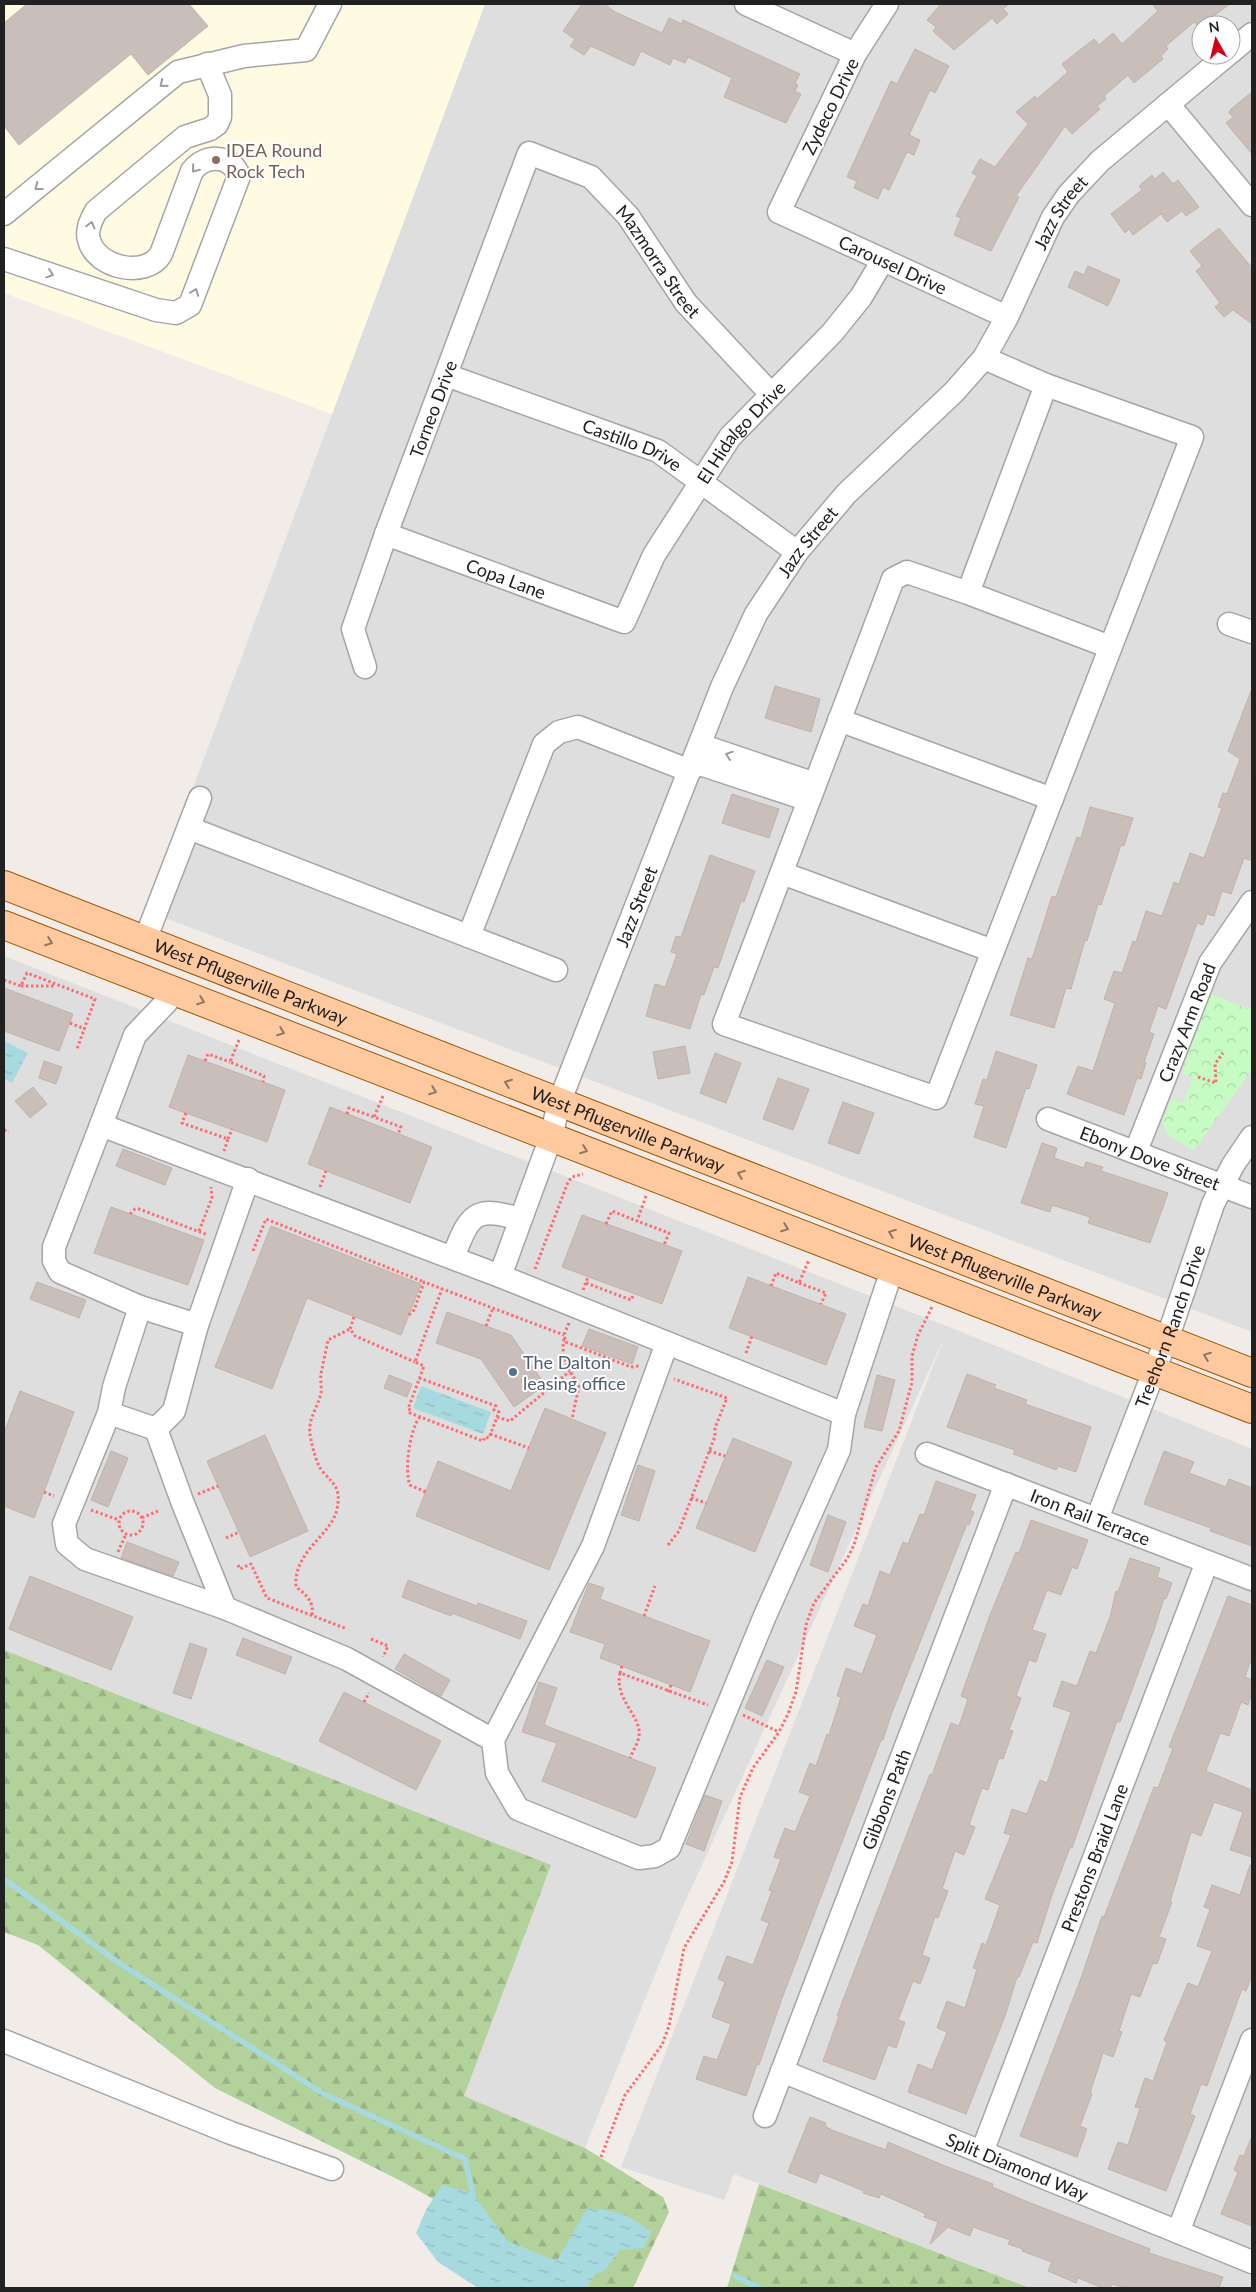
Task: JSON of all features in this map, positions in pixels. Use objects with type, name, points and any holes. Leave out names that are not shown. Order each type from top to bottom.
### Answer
[{"type":"main road","name":"West Pflugerville Parkway","points":[[4,885],[1252,1373]]},
{"type":"main road","name":"West Pflugerville Parkway","points":[[4,924],[1252,1409]]},
{"type":"street","points":[[4,214],[178,72],[244,56],[306,50],[330,4]]},
{"type":"street","points":[[746,4],[856,54]]},
{"type":"street","name":"Zydeco Drive","points":[[779,212],[856,54],[887,4]]},
{"type":"street","points":[[1241,43],[1252,34]]},
{"type":"street","points":[[4,259],[156,310],[176,312],[190,305],[239,176],[236,169],[229,162],[216,158],[205,160],[196,165],[157,261],[149,265],[129,269],[106,260],[92,249],[88,239],[89,226],[96,211],[185,137],[203,132],[217,124],[220,117],[220,95],[207,64]]},
{"type":"street","name":"Jazz Street","points":[[500,1276],[551,1137],[559,1103],[722,688],[756,614],[797,552],[846,494],[954,392],[984,358],[1007,317],[1052,217],[1069,194],[1100,161],[1215,65]]},
{"type":"street","points":[[1168,104],[1252,205]]},
{"type":"street","name":"Torneo Drive","points":[[365,667],[353,628],[386,534],[529,153]]},
{"type":"street","name":"Mazmorra Street","points":[[529,153],[591,177],[628,216],[686,304],[771,394]]},
{"type":"street","name":"Carousel Drive","points":[[779,212],[1007,317]]},
{"type":"street","name":"El Hidalgo Drive","points":[[624,622],[654,555],[730,437],[848,315],[883,260]]},
{"type":"street","points":[[984,358],[1046,385],[1192,437],[936,1098],[724,1024],[893,578],[907,572],[1110,647]]},
{"type":"street","name":"Castillo Drive","points":[[446,375],[658,450],[797,552]]},
{"type":"street","points":[[968,593],[1046,385]]},
{"type":"street","name":"Copa Lane","points":[[386,534],[624,622]]},
{"type":"street","points":[[1229,624],[1252,632]]},
{"type":"street","points":[[839,720],[1052,799]]},
{"type":"street","points":[[469,936],[544,744],[559,732],[578,727],[695,760],[755,773],[812,792]]},
{"type":"street","points":[[145,940],[200,798]]},
{"type":"street","points":[[189,828],[556,970]]},
{"type":"street","points":[[782,872],[993,951]]},
{"type":"street","name":"Crazy Arm Road","points":[[1136,1151],[1210,962],[1252,902]]},
{"type":"street","points":[[176,992],[135,1035],[54,1247],[54,1261],[60,1272],[140,1307],[197,1325]]},
{"type":"street","name":"Ebony Dove Street","points":[[1048,1118],[1252,1197]]},
{"type":"street","points":[[101,1125],[452,1257],[844,1414]]},
{"type":"street","name":"Treehorn Ranch Drive","points":[[1097,1519],[1166,1340],[1222,1185],[1252,1137]]},
{"type":"street","points":[[156,1429],[174,1411],[197,1325],[248,1180]]},
{"type":"street","points":[[452,1257],[465,1228],[473,1218],[484,1213],[496,1212],[520,1219]]},
{"type":"street","points":[[667,1343],[593,1546],[493,1740],[497,1773],[518,1809],[639,1858],[655,1856],[669,1848],[764,1618],[839,1450],[844,1414],[892,1270]]},
{"type":"street","points":[[140,1307],[114,1387],[109,1413],[64,1524],[67,1544],[85,1559],[225,1608],[347,1659],[493,1740]]},
{"type":"street","points":[[109,1413],[156,1429]]},
{"type":"street","points":[[156,1429],[182,1501],[225,1608]]},
{"type":"street","name":"Iron Rail Terrace","points":[[927,1454],[1252,1579]]},
{"type":"street","name":"Gibbons Path","points":[[766,2116],[1006,1484]]},
{"type":"street","name":"Prestons Braid Lane","points":[[982,2152],[1207,1562]]},
{"type":"street","points":[[1178,2232],[1252,2040]]},
{"type":"street","points":[[4,2041],[231,2133],[332,2169]]},
{"type":"street","name":"Split Diamond Way","points":[[782,2072],[1252,2262]]},
{"type":"path","points":[[21,986],[27,973],[95,999],[77,1049]]},
{"type":"path","points":[[4,980],[21,986],[59,986]]},
{"type":"path","points":[[70,1023],[85,1028]]},
{"type":"path","points":[[230,1062],[241,1035]]},
{"type":"path","points":[[1198,1077],[1216,1083],[1215,1064],[1223,1053]]},
{"type":"path","points":[[205,1061],[208,1054],[264,1076],[263,1082]]},
{"type":"path","points":[[374,1117],[385,1090]]},
{"type":"path","points":[[347,1114],[349,1108],[401,1127],[398,1134]]},
{"type":"path","points":[[186,1113],[182,1124],[228,1139]]},
{"type":"path","points":[[222,1158],[232,1129]]},
{"type":"path","points":[[4,1130],[9,1132]]},
{"type":"path","points":[[317,1194],[326,1171]]},
{"type":"path","points":[[533,1273],[568,1182],[572,1177],[587,1174]]},
{"type":"path","points":[[200,1232],[212,1198],[210,1188],[212,1182]]},
{"type":"path","points":[[637,1221],[647,1193]]},
{"type":"path","points":[[130,1214],[134,1209],[139,1209],[215,1237]]},
{"type":"path","points":[[606,1224],[612,1211],[669,1233],[664,1245]]},
{"type":"path","points":[[253,1251],[266,1218],[564,1337],[566,1342],[631,1367],[636,1366],[647,1369]]},
{"type":"path","points":[[799,1283],[810,1257]]},
{"type":"path","points":[[771,1286],[776,1273],[826,1293],[821,1304]]},
{"type":"path","points":[[409,1315],[414,1310],[424,1282]]},
{"type":"path","points":[[586,1283],[631,1300],[634,1294]]},
{"type":"path","points":[[415,1362],[442,1288]]},
{"type":"path","points":[[601,2157],[625,2095],[662,2045],[669,2026],[684,1948],[724,1882],[732,1862],[740,1797],[753,1768],[779,1732],[796,1692],[806,1625],[814,1603],[847,1559],[854,1545],[876,1467],[900,1431],[912,1382],[912,1356],[918,1336],[933,1304]]},
{"type":"path","points":[[486,1326],[493,1308]]},
{"type":"path","points":[[312,1616],[312,1605],[304,1593],[296,1587],[296,1579],[310,1548],[334,1521],[338,1497],[336,1486],[322,1472],[311,1439],[310,1421],[320,1394],[321,1373],[328,1340],[350,1329],[354,1317]]},
{"type":"path","points":[[570,1320],[564,1337],[562,1351],[570,1371],[579,1386],[572,1419]]},
{"type":"path","points":[[350,1329],[355,1336],[424,1366],[419,1378],[408,1409],[411,1410],[410,1413],[483,1441],[485,1437],[489,1438],[499,1412],[494,1410],[496,1406],[419,1378]]},
{"type":"path","points":[[743,1361],[752,1336]]},
{"type":"path","points":[[497,1417],[510,1421],[570,1371]]},
{"type":"path","points":[[668,1545],[679,1531],[709,1451],[714,1436],[714,1428],[728,1398],[671,1378]]},
{"type":"path","points":[[420,1417],[413,1424],[406,1477],[410,1485],[426,1492]]},
{"type":"path","points":[[490,1434],[529,1448]]},
{"type":"path","points":[[709,1451],[725,1456]]},
{"type":"path","points":[[196,1495],[218,1486]]},
{"type":"path","points":[[691,1498],[706,1503]]},
{"type":"path","points":[[85,1508],[119,1520]]},
{"type":"path","points":[[129,1510],[137,1512],[142,1518],[143,1526],[138,1532],[131,1535],[120,1530],[119,1520],[122,1514],[129,1510]]},
{"type":"path","points":[[142,1518],[158,1511]]},
{"type":"path","points":[[226,1538],[239,1532]]},
{"type":"path","points":[[116,1556],[126,1534]]},
{"type":"path","points":[[238,1565],[240,1568],[251,1564],[267,1598],[347,1629]]},
{"type":"path","points":[[644,1616],[655,1586]]},
{"type":"path","points":[[371,1640],[388,1646],[382,1660]]},
{"type":"path","points":[[622,1666],[619,1691],[638,1728],[639,1736],[630,1758]]},
{"type":"path","points":[[620,1673],[668,1692],[699,1701]]},
{"type":"path","points":[[668,1692],[671,1685]]},
{"type":"path","points":[[740,1714],[779,1732]]},
{"type":"shaded area","name":"IDEA Round Rock Tech","points":[[4,4],[485,4],[332,414],[4,293]]},
{"type":"shaded area","points":[[485,4],[1252,4],[1252,1332],[147,911]]},
{"type":"shaded area","points":[[4,956],[949,1327],[1252,1449],[1252,2288],[1030,2288],[734,2174],[724,2200],[621,2167],[944,1338],[679,1915],[585,2148],[464,2096],[550,1865],[4,1650]]},
{"type":"shaded area","points":[[1181,1073],[1193,1078],[1183,1103],[1171,1098]]},
{"type":"green space","points":[[1211,994],[1252,1010],[1252,1070],[1194,1150],[1169,1136],[1162,1123]]},
{"type":"green space","points":[[4,1650],[551,1865],[464,2096],[585,2148],[663,2197],[669,2212],[633,2288],[550,2288],[507,2241],[403,2182],[215,2088],[38,1945],[4,1932]]},
{"type":"green space","points":[[759,2184],[1030,2288],[727,2288]]},
{"type":"water","points":[[4,1041],[28,1053],[12,1083],[4,1079]]},
{"type":"water","points":[[421,1386],[491,1412],[483,1434],[413,1408]]},
{"type":"water","points":[[442,2185],[473,2193],[507,2241],[557,2261],[587,2208],[621,2214],[651,2232],[644,2248],[620,2250],[604,2271],[595,2274],[587,2288],[478,2288],[438,2262],[416,2233],[426,2210]]},
{"type":"building","points":[[27,4],[189,4],[208,26],[148,75],[131,54],[19,145],[4,126],[4,23]]},
{"type":"building","points":[[582,4],[604,4],[615,12],[662,33],[669,18],[682,24],[683,20],[800,74],[795,83],[798,85],[795,91],[801,94],[786,123],[724,97],[732,78],[688,57],[685,63],[673,58],[670,65],[641,51],[634,66],[591,46],[584,55],[570,46],[575,39],[563,31]]},
{"type":"building","points":[[941,4],[1009,4],[1003,9],[1008,14],[997,24],[992,18],[954,50],[933,31],[936,27],[927,20]]},
{"type":"building","points":[[1152,4],[1230,4],[1215,15],[1191,15],[1191,25],[1166,46],[1168,49],[1161,56],[1163,59],[1134,83],[1128,75],[1104,96],[1106,99],[1097,106],[1100,109],[1072,134],[1065,126],[1016,196],[1019,197],[991,251],[954,235],[961,218],[956,216],[977,176],[972,173],[980,159],[995,167],[1028,124],[1016,112],[1035,96],[1037,99],[1068,72],[1062,64],[1094,39],[1099,45],[1113,33],[1122,44],[1158,11]]},
{"type":"building","points":[[915,49],[949,66],[935,93],[930,90],[909,135],[920,140],[914,155],[907,152],[889,190],[883,187],[878,199],[854,188],[857,181],[847,177],[891,81],[897,84]]},
{"type":"building","points":[[1252,92],[1252,154],[1226,123],[1233,117],[1229,113],[1231,109]]},
{"type":"building","points":[[1163,172],[1173,184],[1178,180],[1199,207],[1186,216],[1182,211],[1167,222],[1161,214],[1133,235],[1129,229],[1125,233],[1111,214],[1142,190],[1139,186],[1152,175],[1155,179]]},
{"type":"building","points":[[1219,228],[1252,268],[1252,324],[1233,310],[1224,317],[1215,307],[1220,303],[1196,271],[1202,266],[1190,251]]},
{"type":"building","points":[[1088,266],[1120,280],[1108,306],[1068,287],[1075,271],[1084,275]]},
{"type":"building","points":[[775,686],[820,699],[811,732],[765,718]]},
{"type":"building","points":[[1251,691],[1252,861],[1244,858],[1231,894],[1222,891],[1214,916],[1207,914],[1203,925],[1197,923],[1166,1009],[1158,1006],[1149,1032],[1154,1034],[1144,1062],[1146,1063],[1141,1079],[1137,1078],[1124,1115],[1067,1094],[1078,1066],[1093,1071],[1115,1003],[1104,999],[1114,971],[1122,973],[1133,941],[1136,942],[1146,911],[1162,916],[1174,882],[1179,884],[1190,853],[1204,858],[1222,808],[1218,807],[1223,793],[1227,794],[1240,759],[1228,751]]},
{"type":"building","points":[[732,794],[779,809],[769,838],[722,823]]},
{"type":"building","points":[[1090,807],[1133,818],[1124,846],[1121,845],[1101,905],[1098,904],[1071,989],[1066,988],[1054,1028],[1010,1015],[1028,958],[1032,959],[1052,896],[1056,897],[1077,837],[1081,838]]},
{"type":"building","points":[[710,855],[755,871],[744,902],[741,901],[718,968],[714,967],[704,995],[701,994],[690,1029],[646,1016],[655,984],[665,987],[677,954],[671,952],[676,936],[681,937]]},
{"type":"building","points":[[4,988],[73,1014],[59,1051],[4,1031]]},
{"type":"building","points":[[685,1046],[690,1073],[658,1079],[653,1052]]},
{"type":"building","points":[[996,1051],[1037,1065],[1029,1089],[1026,1088],[1006,1148],[974,1137],[984,1106],[975,1104],[983,1079],[987,1080]]},
{"type":"building","points":[[715,1053],[741,1063],[726,1103],[700,1093]]},
{"type":"building","points":[[188,1055],[285,1090],[267,1142],[169,1107]]},
{"type":"building","points":[[44,1061],[62,1067],[56,1084],[39,1078]]},
{"type":"building","points":[[778,1078],[809,1089],[793,1130],[763,1119]]},
{"type":"building","points":[[33,1087],[47,1104],[30,1118],[15,1101]]},
{"type":"building","points":[[843,1102],[874,1113],[859,1154],[828,1143]]},
{"type":"building","points":[[330,1107],[432,1147],[410,1203],[308,1164]]},
{"type":"building","points":[[1042,1143],[1057,1148],[1054,1158],[1084,1168],[1086,1162],[1103,1167],[1101,1171],[1168,1193],[1150,1243],[1088,1223],[1090,1217],[1052,1205],[1050,1212],[1021,1203]]},
{"type":"building","points":[[123,1149],[172,1168],[165,1185],[116,1166]]},
{"type":"building","points":[[111,1207],[204,1240],[188,1285],[94,1253]]},
{"type":"building","points":[[582,1215],[682,1251],[662,1304],[562,1267]]},
{"type":"building","points":[[271,1226],[421,1284],[401,1335],[307,1298],[272,1389],[215,1367]]},
{"type":"building","points":[[748,1277],[846,1314],[826,1365],[729,1328]]},
{"type":"building","points":[[37,1282],[86,1300],[79,1318],[30,1299]]},
{"type":"building","name":"The Dalton leasing office","points":[[447,1312],[511,1335],[545,1385],[514,1407],[481,1359],[436,1343]]},
{"type":"building","points":[[589,1329],[638,1347],[632,1364],[582,1346]]},
{"type":"building","points":[[967,1374],[996,1385],[994,1388],[1027,1400],[1025,1404],[1091,1427],[1076,1472],[1058,1466],[1056,1470],[1013,1454],[1015,1450],[947,1427]]},
{"type":"building","points":[[389,1375],[412,1384],[407,1397],[384,1388]]},
{"type":"building","points":[[877,1375],[895,1380],[882,1431],[864,1427]]},
{"type":"building","points":[[20,1391],[74,1412],[34,1518],[4,1506],[4,1433]]},
{"type":"building","points":[[545,1408],[606,1433],[549,1570],[416,1516],[438,1461],[511,1491]]},
{"type":"building","points":[[265,1435],[308,1531],[250,1557],[207,1461]]},
{"type":"building","points":[[733,1438],[792,1462],[755,1552],[696,1528]]},
{"type":"building","points":[[111,1451],[128,1458],[108,1507],[91,1500]]},
{"type":"building","points":[[1164,1451],[1194,1462],[1189,1473],[1226,1487],[1229,1479],[1252,1488],[1252,1546],[1210,1531],[1211,1528],[1144,1504]]},
{"type":"building","points":[[638,1465],[655,1471],[639,1521],[621,1515]]},
{"type":"building","points":[[936,1481],[976,1495],[970,1510],[974,1512],[969,1525],[967,1524],[891,1715],[883,1740],[881,1740],[781,2001],[759,2065],[757,2064],[746,2096],[696,2079],[704,2056],[717,2060],[731,2024],[712,2017],[725,1982],[718,1979],[727,1956],[753,1965],[769,1923],[761,1920],[772,1891],[769,1890],[781,1859],[774,1857],[785,1828],[795,1832],[810,1796],[799,1792],[810,1763],[816,1766],[827,1734],[829,1735],[841,1697],[837,1696],[846,1668],[862,1674],[877,1635],[854,1626],[863,1604],[868,1606],[880,1571],[890,1575],[903,1542],[908,1544],[920,1514],[924,1515]]},
{"type":"building","points":[[828,1515],[846,1522],[828,1572],[810,1565]]},
{"type":"building","points":[[1031,1520],[1088,1540],[1077,1569],[1072,1567],[1061,1595],[1047,1590],[1032,1630],[1046,1634],[1036,1662],[1029,1660],[1016,1696],[1021,1698],[1009,1730],[1013,1731],[1003,1759],[999,1758],[988,1790],[982,1788],[969,1825],[975,1827],[964,1855],[955,1851],[942,1889],[948,1891],[938,1918],[935,1917],[922,1955],[930,1958],[920,1984],[913,1981],[898,2020],[905,2022],[896,2048],[888,2045],[875,2080],[823,2061],[839,2016],[837,2016],[930,1774],[932,1775],[951,1723],[959,1726],[968,1699],[961,1696],[990,1615],[1016,1552],[1019,1553]]},
{"type":"building","points":[[127,1542],[179,1562],[173,1576],[121,1558]]},
{"type":"building","points":[[1130,1558],[1160,1568],[1157,1577],[1172,1583],[1166,1599],[1164,1598],[1120,1722],[1117,1721],[1072,1848],[1070,1847],[1052,1895],[1037,1943],[1033,1942],[1019,1977],[1017,1977],[1005,2016],[966,2114],[908,2092],[918,2064],[932,2070],[947,2032],[937,2028],[947,2001],[965,2008],[977,1969],[973,1968],[982,1943],[986,1945],[1000,1905],[985,1899],[1011,1835],[1004,1833],[1012,1809],[1027,1814],[1040,1780],[1047,1783],[1071,1712],[1053,1706],[1062,1681],[1077,1686],[1090,1651],[1096,1653],[1110,1617],[1116,1591],[1118,1592]]},
{"type":"building","points":[[30,1576],[133,1617],[111,1670],[9,1629]]},
{"type":"building","points":[[408,1580],[477,1606],[478,1603],[527,1621],[520,1639],[452,1613],[451,1616],[402,1597]]},
{"type":"building","points":[[589,1583],[604,1588],[600,1599],[710,1641],[690,1692],[600,1658],[605,1644],[570,1632]]},
{"type":"building","points":[[1228,1596],[1252,1605],[1252,1657],[1245,1677],[1252,1680],[1252,1693],[1248,1705],[1241,1702],[1229,1736],[1220,1733],[1206,1771],[1252,1790],[1252,1857],[1230,1850],[1243,1812],[1214,1802],[1201,1836],[1191,1832],[1170,1902],[1172,1902],[1159,1937],[1166,1939],[1157,1964],[1153,1963],[1140,1997],[1131,1994],[1119,2031],[1122,2032],[1113,2057],[1103,2053],[1090,2093],[1092,2094],[1080,2126],[1087,2129],[1077,2157],[1020,2136],[1080,1981],[1102,1916],[1104,1917],[1154,1787],[1158,1788],[1173,1748],[1169,1747]]},
{"type":"building","points":[[243,1638],[292,1657],[285,1674],[236,1655]]},
{"type":"building","points":[[190,1643],[207,1649],[191,1699],[173,1693]]},
{"type":"building","points":[[404,1654],[450,1680],[441,1696],[395,1669]]},
{"type":"building","points":[[767,1660],[784,1667],[762,1716],[745,1708]]},
{"type":"building","points":[[539,1682],[557,1688],[544,1725],[656,1768],[636,1818],[542,1781],[557,1743],[522,1732]]},
{"type":"building","points":[[344,1692],[441,1741],[416,1790],[319,1741]]},
{"type":"building","points":[[705,1795],[722,1801],[704,1851],[686,1844]]},
{"type":"building","points":[[1250,1865],[1252,1866],[1252,1975],[1246,1991],[1242,1989],[1207,2086],[1201,2084],[1190,2114],[1195,2116],[1166,2191],[1108,2169],[1118,2142],[1128,2145],[1140,2108],[1135,2107],[1145,2078],[1153,2081],[1167,2042],[1164,2040],[1188,1983],[1198,1987],[1212,1951],[1197,1946],[1210,1909],[1204,1907],[1212,1885],[1240,1895]]},
{"type":"building","points":[[810,2117],[826,2123],[825,2126],[832,2130],[886,2150],[888,2142],[993,2184],[992,2187],[1028,2202],[1150,2249],[1149,2253],[1223,2277],[1219,2288],[1125,2288],[1112,2284],[1110,2288],[1103,2288],[1078,2278],[1076,2283],[1048,2271],[1052,2262],[1008,2244],[1010,2240],[973,2227],[970,2236],[948,2227],[930,2244],[938,2222],[924,2217],[926,2214],[881,2194],[879,2198],[863,2193],[864,2191],[820,2173],[816,2183],[788,2172]]},
{"type":"building","points":[[1251,2138],[1252,2226],[1221,2214],[1238,2172],[1234,2170],[1240,2155],[1244,2156]]},
{"type":"waterway","points":[[4,1879],[119,1963],[324,2094],[465,2159],[473,2193],[472,2200]]},
{"type":"waterway","points":[[735,2276],[759,2288]]},
{"type":"place","name":"IDEA Round Rock Tech","points":[[216,160]]},
{"type":"place","name":"The Dalton leasing office","points":[[513,1372]]}]
